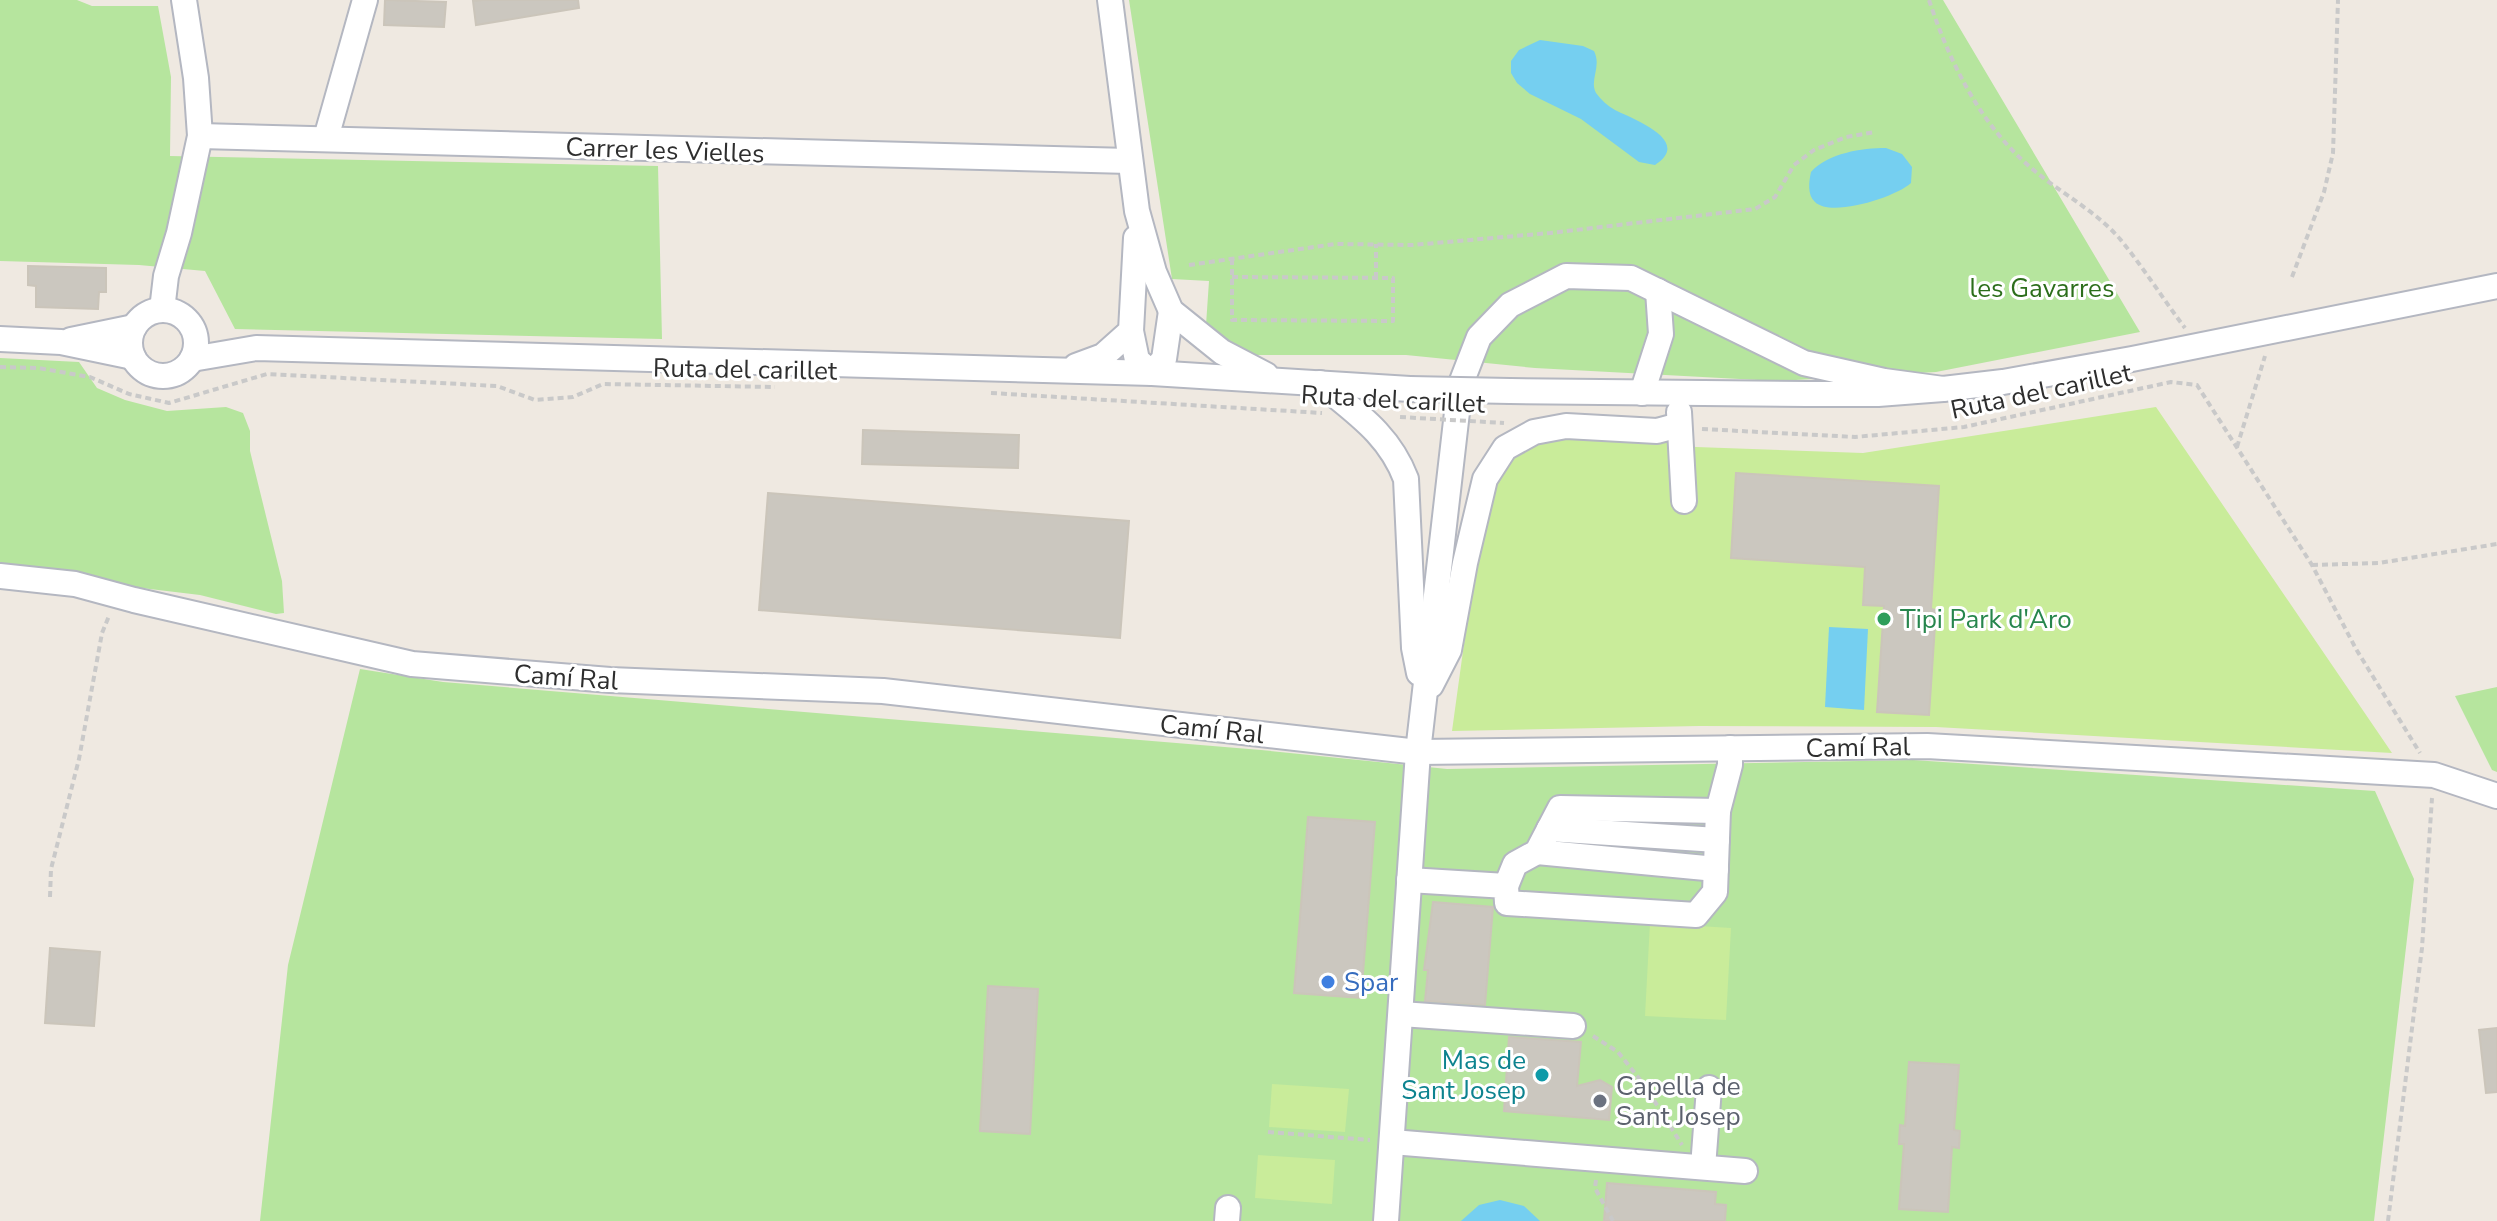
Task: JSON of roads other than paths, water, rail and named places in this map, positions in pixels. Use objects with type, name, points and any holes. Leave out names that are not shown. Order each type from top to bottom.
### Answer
[{"type":"street","points":[[162,310],[166,276],[179,233],[200,136],[196,78],[184,0]]},
{"type":"street","points":[[326,138],[365,0]]},
{"type":"street","points":[[1110,0],[1137,211],[1154,272],[1171,311],[1222,352],[1276,380]]},
{"type":"street","name":"Carrer les Vielles","points":[[200,136],[1129,161]]},
{"type":"street","points":[[1137,211],[1131,331],[1137,360],[1152,373]]},
{"type":"street","points":[[1386,1221],[1424,698],[1460,386],[1479,337],[1510,305],[1566,276],[1631,278],[1804,363],[1884,381],[1943,389]]},
{"type":"street","points":[[192,359],[256,348],[1152,373],[1410,389],[1878,394],[2003,382],[2497,286]]},
{"type":"street","points":[[1642,393],[1661,334],[1658,291]]},
{"type":"street","points":[[194,330],[196,345],[192,359],[182,370],[162,376],[142,369],[133,357],[130,340],[134,327],[146,315],[162,310],[181,315],[194,330],[256,348]]},
{"type":"street","points":[[1152,373],[1164,359],[1171,311]]},
{"type":"street","points":[[61,342],[134,327]]},
{"type":"street","points":[[1066,370],[1103,356],[1131,331]]},
{"type":"street","points":[[0,339],[61,342],[133,357]]},
{"type":"street","points":[[1320,383],[1388,443],[1406,479],[1414,648],[1424,698]]},
{"type":"street","points":[[1679,393],[1684,501]]},
{"type":"street","points":[[1424,698],[1449,650],[1485,479],[1505,448],[1534,432],[1566,426],[1657,431],[1679,425]]},
{"type":"street","name":"Camí Ral","points":[[0,576],[75,584],[412,664],[610,680],[883,691],[1418,759],[1730,748],[1927,746],[2434,775],[2497,796]]},
{"type":"street","points":[[1718,811],[1560,808],[1537,852],[1515,864],[1506,886],[1507,903],[1696,915],[1715,892],[1718,811],[1730,765],[1730,748]]},
{"type":"street","points":[[1549,829],[1717,840]]},
{"type":"street","points":[[1537,852],[1716,869]]},
{"type":"street","points":[[1409,880],[1506,886]]},
{"type":"street","points":[[1401,1014],[1573,1026]]},
{"type":"street","points":[[1696,1166],[1709,1088]]},
{"type":"street","points":[[1392,1142],[1745,1171]]},
{"type":"water","points":[[1540,40],[1583,46],[1594,51],[1597,62],[1596,93],[1612,108],[1655,131],[1667,147],[1665,156],[1655,165],[1639,162],[1581,119],[1530,94],[1517,83],[1511,73],[1511,61],[1519,50]]},
{"type":"water","points":[[1886,148],[1902,154],[1912,167],[1911,183],[1892,194],[1848,207],[1823,206],[1812,199],[1810,176],[1818,166],[1846,153]]},
{"type":"water","points":[[1829,627],[1868,629],[1864,710],[1825,707]]},
{"type":"water","points":[[1500,1200],[1524,1206],[1540,1221],[1461,1221],[1479,1205]]},
{"type":"place","name":"Tipi Park d'Aro","points":[[1884,619]]},
{"type":"place","name":"Spar","points":[[1328,982]]},
{"type":"place","name":"Mas de Sant Josep","points":[[1542,1075]]},
{"type":"place","name":"Capella de Sant Josep","points":[[1600,1101]]},
{"type":"park label","name":"les Gavarres","points":[[2042,288]]}]
